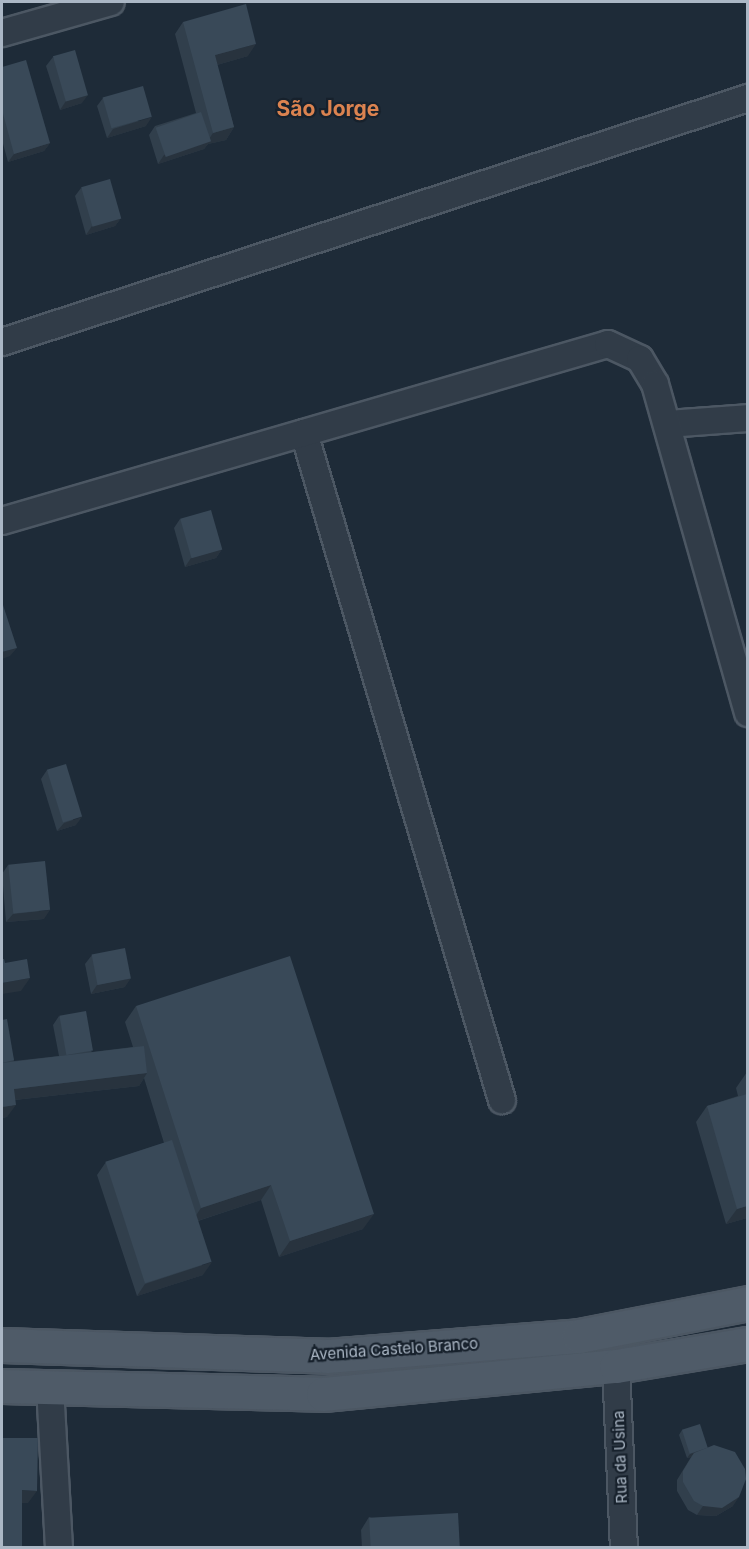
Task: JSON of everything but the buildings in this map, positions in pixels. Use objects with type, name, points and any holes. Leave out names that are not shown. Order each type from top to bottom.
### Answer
[{"type":"main road","name":"Avenida Castelo Branco","points":[[2,1342],[327,1356],[579,1336],[747,1303]]},
{"type":"main road","points":[[2,1386],[323,1394],[616,1366],[747,1344]]},
{"type":"street","points":[[2,33],[111,2]]},
{"type":"street","points":[[2,342],[747,98]]},
{"type":"street","points":[[2,521],[608,344],[640,359],[655,384],[747,713]]},
{"type":"street","points":[[666,424],[747,418]]},
{"type":"street","points":[[304,433],[502,1100]]},
{"type":"street","name":"Rua da Usina","points":[[616,1366],[624,1548]]},
{"type":"street","points":[[50,1387],[59,1548]]},
{"type":"district","name":"São Jorge","points":[[328,109]]}]
